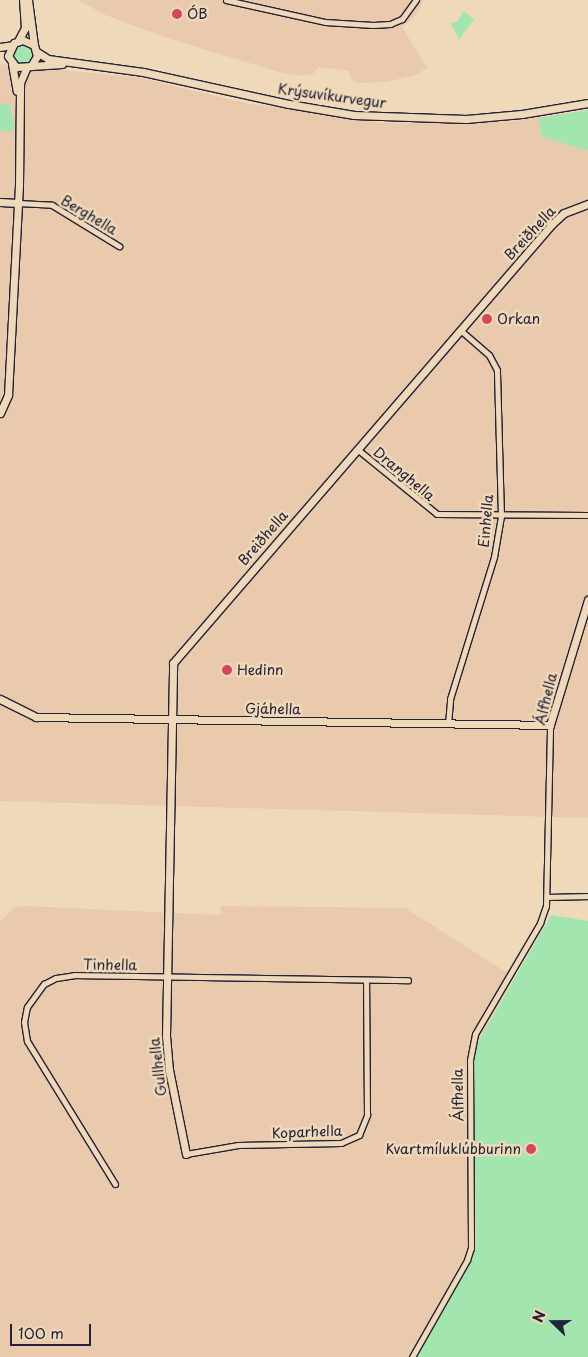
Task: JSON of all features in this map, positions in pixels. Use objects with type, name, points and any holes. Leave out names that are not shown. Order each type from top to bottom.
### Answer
[{"type":"street","points":[[20,110],[10,61],[15,43],[25,28],[23,0]]},
{"type":"street","points":[[0,414],[8,395],[18,203],[20,79],[36,49],[28,0]]},
{"type":"street","points":[[226,0],[325,22],[368,25],[396,22],[406,16],[416,0]]},
{"type":"street","name":"Krýsuvíkurvegur","points":[[15,43],[27,40],[48,59],[143,72],[289,104],[354,115],[466,119],[522,114],[588,103]]},
{"type":"street","points":[[0,47],[15,43]]},
{"type":"street","points":[[0,54],[10,61],[28,67]]},
{"type":"street","name":"Krýsuvíkurvegur","points":[[28,67],[75,63]]},
{"type":"street","points":[[0,202],[18,203]]},
{"type":"street","name":"Berghella","points":[[18,203],[52,206],[118,246]]},
{"type":"street","name":"Breiðhella","points":[[166,977],[171,720],[170,677],[179,654],[555,220],[569,210],[588,204]]},
{"type":"street","name":"Einhella","points":[[448,724],[450,699],[494,557],[501,516],[497,370],[489,355],[460,330]]},
{"type":"street","name":"Dranghella","points":[[357,449],[429,510],[446,516],[588,515]]},
{"type":"street","name":"Álfhella","points":[[412,1357],[467,1260],[471,1248],[470,1060],[475,1034],[540,923],[548,897],[550,725],[588,600]]},
{"type":"street","name":"Gjáhella","points":[[0,699],[36,716],[171,720],[550,725]]},
{"type":"street","points":[[548,897],[588,896]]},
{"type":"street","name":"Tinhella","points":[[115,1184],[30,1048],[24,1022],[34,994],[56,978],[74,975],[408,980]]},
{"type":"street","name":"Gullhella","points":[[166,977],[169,1070],[186,1154]]},
{"type":"street","name":"Koparhella","points":[[186,1154],[238,1145],[341,1143],[359,1135],[367,1115],[366,980]]},
{"type":"shaded area","points":[[78,0],[424,0],[416,15],[402,27],[427,68],[416,75],[386,82],[356,83],[350,78],[349,71],[319,67],[313,74],[303,76],[279,72],[167,38],[103,14]]},
{"type":"shaded area","points":[[0,64],[136,77],[245,103],[378,123],[509,122],[588,110],[588,818],[0,801]]},
{"type":"shaded area","points":[[25,906],[220,915],[221,906],[405,908],[514,977],[474,1049],[476,1249],[412,1357],[0,1357],[0,922],[13,908]]},
{"type":"green space","points":[[464,11],[474,19],[459,40],[451,23],[457,22]]},
{"type":"green space","points":[[19,44],[27,44],[33,50],[33,58],[27,64],[19,64],[13,58],[13,50]]},
{"type":"green space","points":[[9,103],[14,125],[12,132],[0,131],[0,104]]},
{"type":"green space","points":[[588,110],[588,151],[541,136],[539,118]]},
{"type":"green space","name":"Kvartmíluklúbburinn","points":[[551,915],[588,921],[588,1357],[412,1357],[476,1249],[474,1049]]},
{"type":"place","name":"ÓB","points":[[177,14]]},
{"type":"place","name":"Orkan","points":[[487,319]]},
{"type":"place","name":"Hedinn","points":[[227,670]]},
{"type":"place","name":"Kvartmíluklúbburinn","points":[[531,1149]]}]
